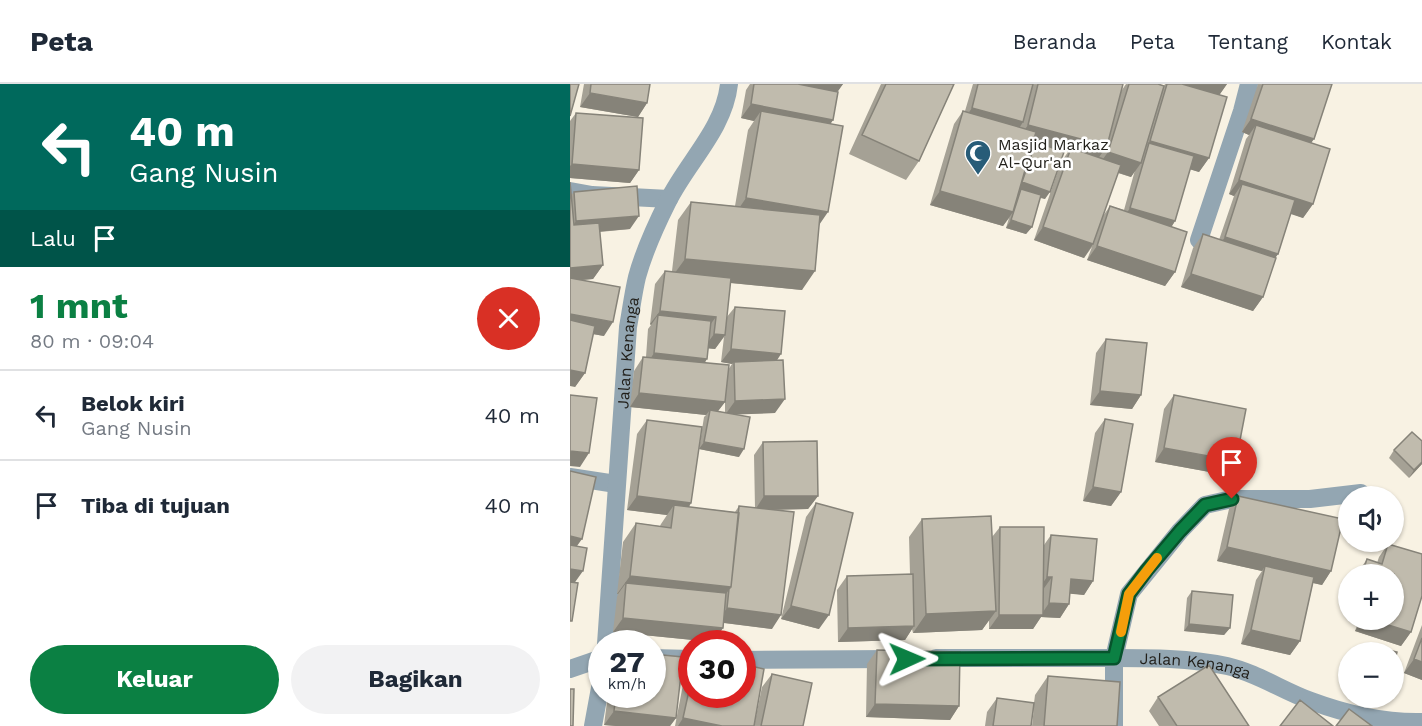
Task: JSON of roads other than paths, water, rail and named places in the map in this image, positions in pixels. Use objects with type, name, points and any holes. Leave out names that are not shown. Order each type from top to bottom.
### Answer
[{"type":"street","name":"Jalan Kenanga","points":[[607,630],[628,327],[638,278],[649,243],[669,199],[713,132],[728,99],[729,84]]},
{"type":"street","points":[[1199,240],[1249,84]]},
{"type":"street","points":[[1220,105],[1242,111]]},
{"type":"street","points":[[570,191],[592,195],[669,199]]},
{"type":"street","points":[[570,477],[616,484]]},
{"type":"street","points":[[1114,726],[1114,658],[1129,594],[1180,531],[1205,505],[1232,499],[1310,500],[1338,496]]},
{"type":"street","name":"Jalan Kenanga","points":[[756,660],[1114,658],[1199,661],[1229,666],[1310,701],[1340,710],[1401,723],[1422,722]]},
{"type":"street","points":[[570,669],[588,663]]},
{"type":"street","points":[[593,726],[596,708]]},
{"type":"place","name":"Masjid Markaz Al-Qur'an","points":[[978,176]]}]
